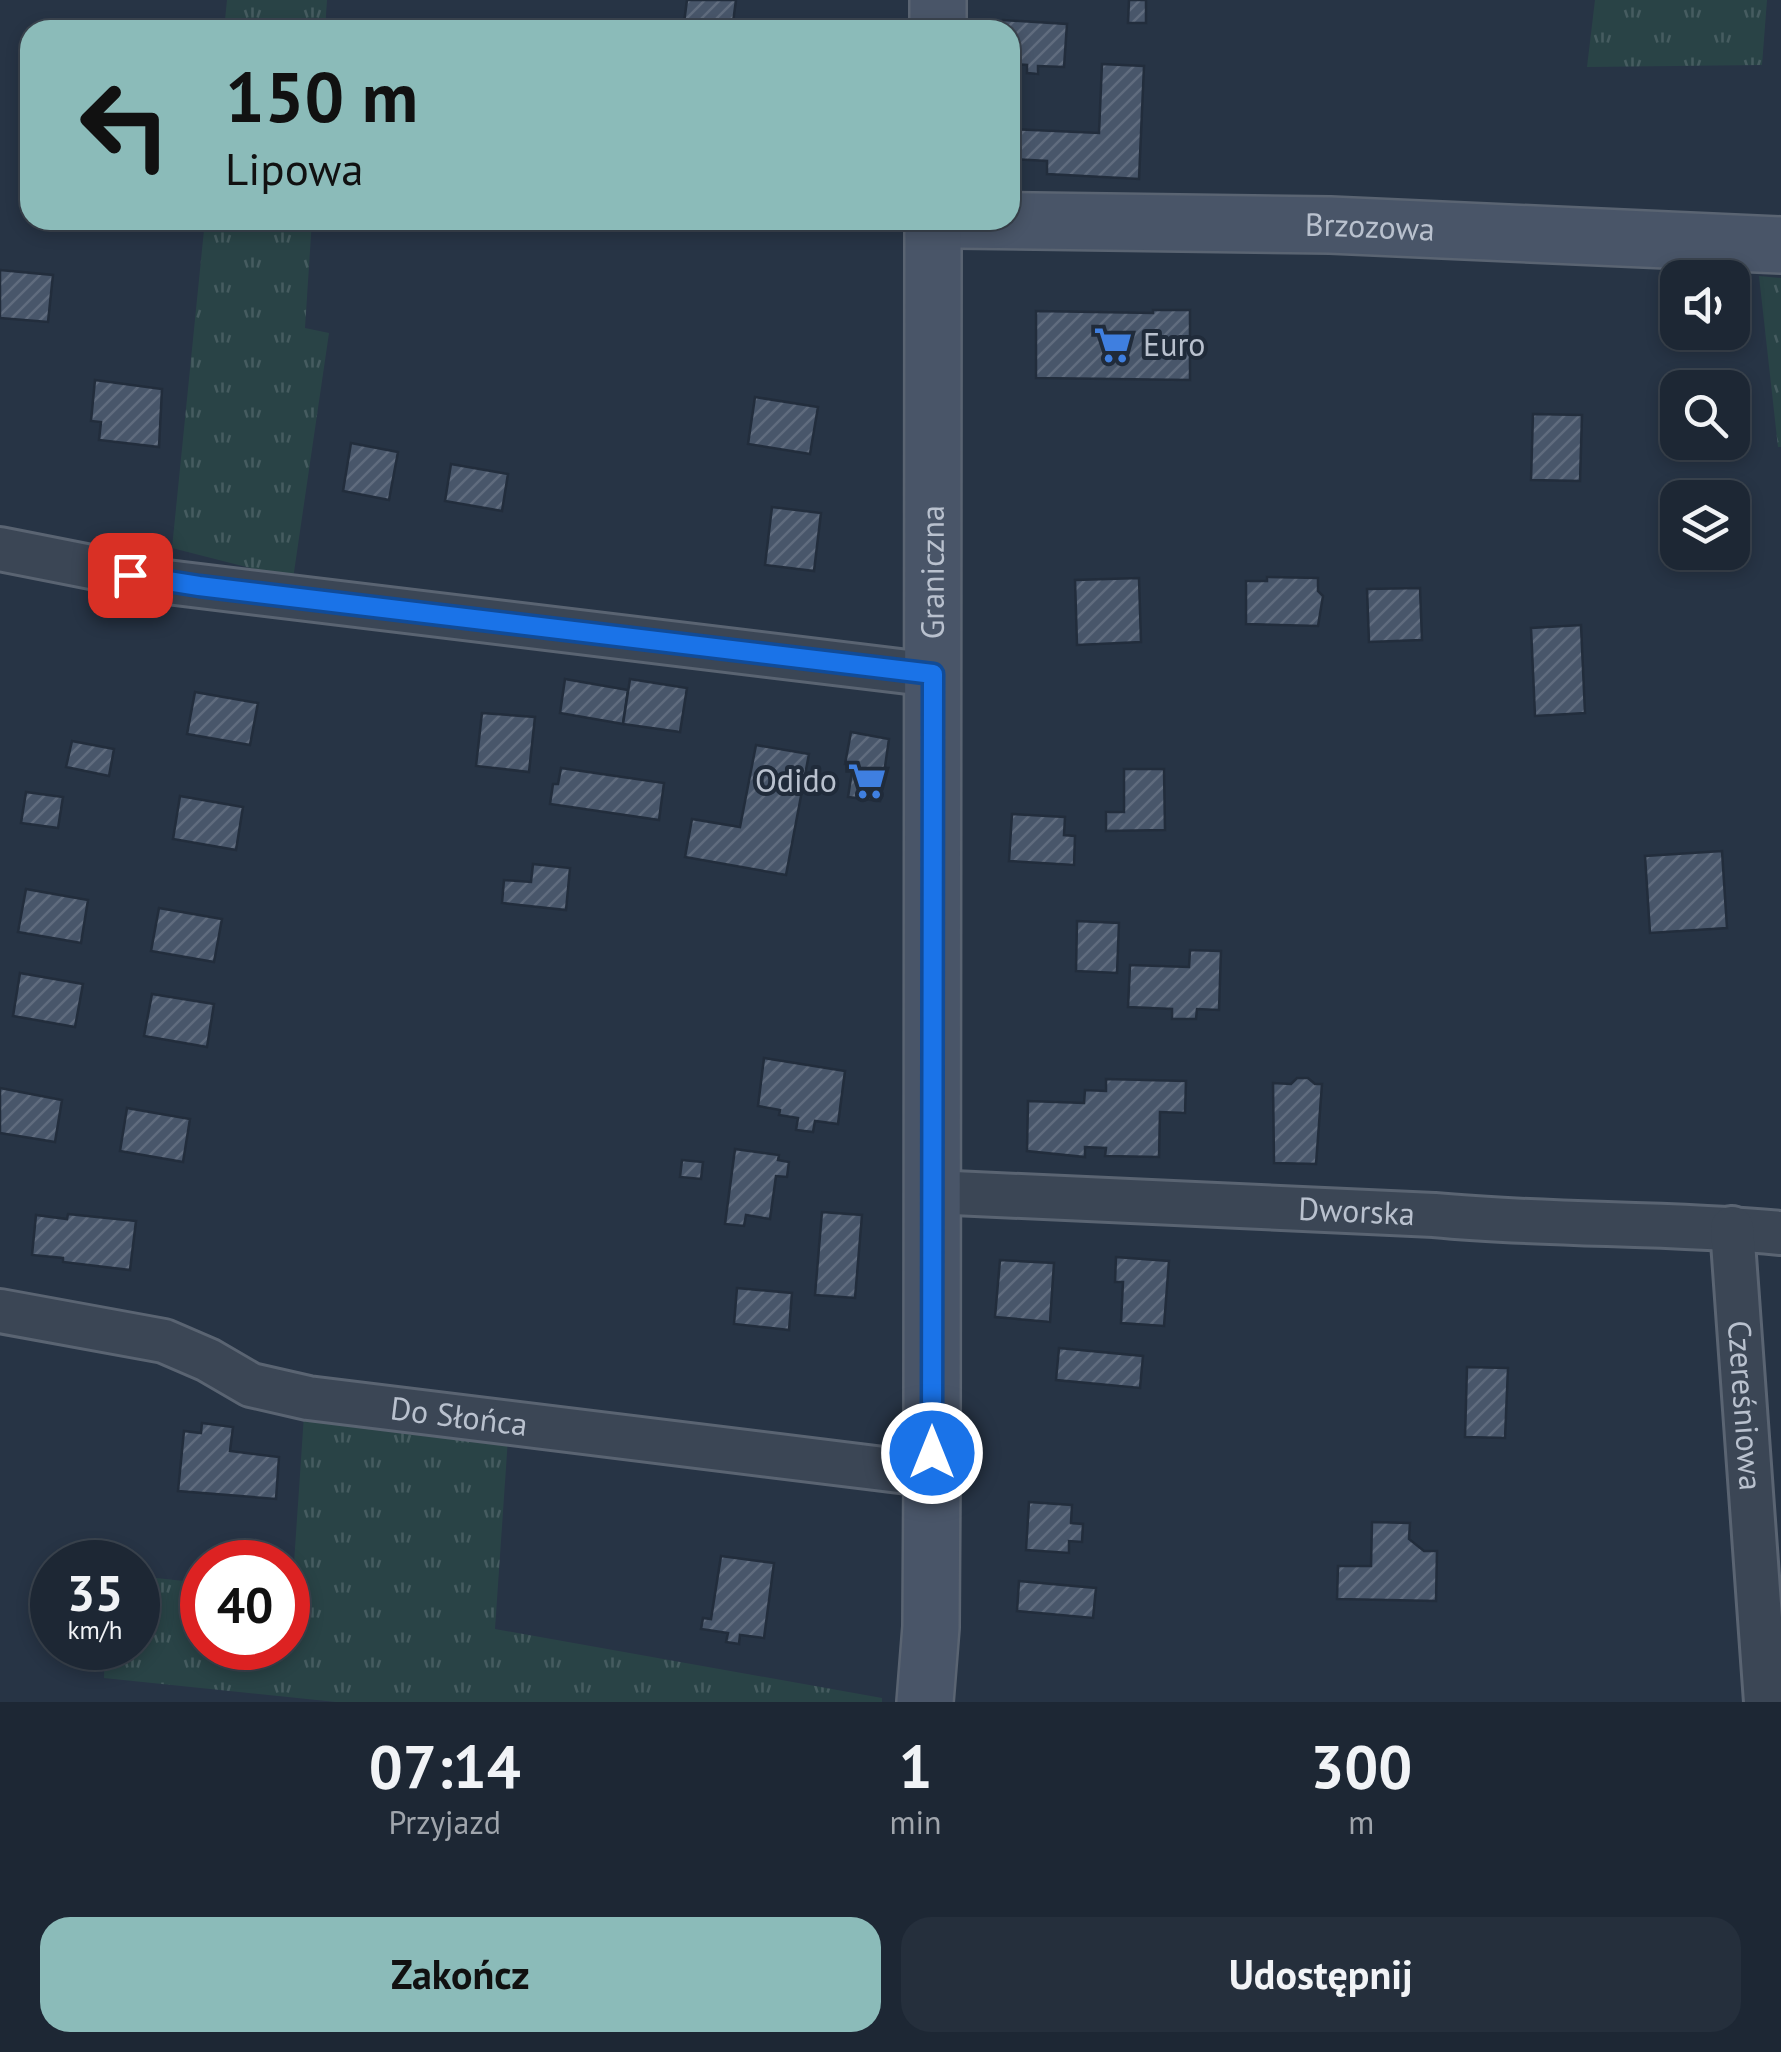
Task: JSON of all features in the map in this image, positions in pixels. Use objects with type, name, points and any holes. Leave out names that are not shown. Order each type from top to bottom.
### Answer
[{"type":"street","name":"Brzozowa","points":[[1020,221],[1330,224],[1781,245]]},
{"type":"street","name":"Graniczna","points":[[925,1702],[931,1627],[932,1476],[933,230]]},
{"type":"street","points":[[0,549],[167,582],[933,674]]},
{"type":"street","name":"Dworska","points":[[932,1192],[1781,1233]]},
{"type":"street","name":"Czereśniowa","points":[[1732,1228],[1766,1702]]},
{"type":"street","name":"Do Słońca","points":[[0,1311],[164,1341],[251,1385],[308,1398],[932,1476]]},
{"type":"green space","points":[[227,0],[327,0],[326,20],[225,20]]},
{"type":"green space","points":[[1595,0],[1767,0],[1762,65],[1587,67]]},
{"type":"green space","points":[[204,230],[311,230],[305,328],[329,333],[293,579],[172,548]]},
{"type":"green space","points":[[1759,276],[1781,278],[1781,447],[1778,447]]},
{"type":"green space","points":[[304,1415],[508,1438],[495,1629],[882,1698],[882,1702],[336,1702],[104,1678],[104,1670],[160,1670],[160,1578],[180,1581],[180,1670],[310,1670],[310,1540],[296,1540]]},
{"type":"building","points":[[687,0],[736,0],[733,20],[684,20]]},
{"type":"building","points":[[1129,0],[1146,0],[1146,23],[1128,23]]},
{"type":"building","points":[[1020,21],[1067,24],[1064,67],[1038,66],[1038,74],[1027,73],[1027,65],[1020,65]]},
{"type":"building","points":[[1102,64],[1144,66],[1139,179],[1047,174],[1047,161],[1020,160],[1020,129],[1099,133]]},
{"type":"building","points":[[0,270],[53,275],[48,322],[0,318]]},
{"type":"building","name":"Euro","points":[[1190,310],[1190,380],[1036,378],[1036,311]]},
{"type":"building","points":[[95,380],[162,389],[159,447],[99,440],[101,422],[91,421]]},
{"type":"building","points":[[755,397],[818,407],[810,454],[748,444]]},
{"type":"building","points":[[1533,414],[1582,415],[1580,481],[1531,480]]},
{"type":"building","points":[[351,443],[398,452],[389,500],[343,491]]},
{"type":"building","points":[[451,464],[508,474],[502,511],[445,501]]},
{"type":"building","points":[[772,507],[821,513],[814,571],[765,565]]},
{"type":"building","points":[[1267,577],[1318,578],[1318,591],[1323,596],[1318,626],[1246,624],[1246,581],[1267,581]]},
{"type":"building","points":[[1139,578],[1141,642],[1077,645],[1075,580]]},
{"type":"building","points":[[1420,588],[1422,640],[1369,642],[1367,589]]},
{"type":"building","points":[[1581,625],[1585,713],[1535,716],[1531,628]]},
{"type":"building","points":[[565,679],[628,690],[623,724],[560,713]]},
{"type":"building","points":[[630,679],[687,688],[680,732],[623,724]]},
{"type":"building","points":[[195,692],[258,703],[250,745],[187,734]]},
{"type":"building","points":[[482,713],[535,717],[529,772],[476,766]]},
{"type":"building","name":"Odido","points":[[851,732],[889,739],[880,801],[848,797],[853,765],[845,764]]},
{"type":"building","points":[[72,741],[114,749],[109,776],[66,767]]},
{"type":"building","points":[[756,745],[809,754],[786,875],[685,857],[692,819],[740,827]]},
{"type":"building","points":[[561,768],[664,783],[659,820],[550,804]]},
{"type":"building","points":[[1124,769],[1164,769],[1165,830],[1106,831],[1106,812],[1124,812]]},
{"type":"building","points":[[26,792],[63,797],[58,828],[21,823]]},
{"type":"building","points":[[180,796],[243,807],[236,850],[173,839]]},
{"type":"building","points":[[1012,814],[1065,817],[1064,835],[1075,836],[1074,865],[1009,861]]},
{"type":"building","points":[[1722,851],[1727,928],[1650,933],[1645,856]]},
{"type":"building","points":[[533,864],[570,868],[566,910],[502,903],[504,880],[531,882]]},
{"type":"building","points":[[26,889],[88,900],[81,943],[18,932]]},
{"type":"building","points":[[159,908],[222,919],[214,962],[151,951]]},
{"type":"building","points":[[1077,921],[1119,923],[1117,973],[1076,971]]},
{"type":"building","points":[[1190,950],[1221,951],[1219,1010],[1197,1009],[1196,1019],[1172,1019],[1172,1009],[1128,1007],[1130,965],[1189,967]]},
{"type":"building","points":[[20,973],[83,984],[75,1027],[13,1016]]},
{"type":"building","points":[[152,994],[214,1004],[207,1047],[144,1036]]},
{"type":"building","points":[[764,1058],[845,1071],[838,1124],[815,1121],[813,1132],[796,1130],[798,1118],[758,1106]]},
{"type":"building","points":[[1297,1078],[1322,1084],[1316,1164],[1274,1163],[1273,1083],[1291,1084]]},
{"type":"building","points":[[1106,1079],[1186,1081],[1185,1113],[1160,1112],[1159,1157],[1105,1156],[1106,1148],[1085,1147],[1085,1157],[1027,1151],[1028,1101],[1084,1103],[1085,1090],[1106,1091]]},
{"type":"building","points":[[0,1088],[62,1100],[55,1142],[0,1133]]},
{"type":"building","points":[[127,1108],[190,1119],[183,1162],[120,1151]]},
{"type":"building","points":[[735,1149],[779,1155],[778,1160],[789,1162],[787,1177],[776,1176],[770,1219],[746,1215],[744,1226],[725,1224]]},
{"type":"building","points":[[682,1160],[703,1162],[701,1179],[680,1177]]},
{"type":"building","points":[[822,1212],[862,1215],[855,1298],[815,1295]]},
{"type":"building","points":[[68,1214],[136,1221],[130,1270],[32,1255],[36,1215],[67,1219]]},
{"type":"building","points":[[1116,1257],[1169,1261],[1164,1326],[1121,1323],[1123,1282],[1115,1282]]},
{"type":"building","points":[[1000,1260],[1054,1263],[1050,1322],[995,1317]]},
{"type":"building","points":[[737,1288],[792,1293],[789,1330],[734,1324]]},
{"type":"building","points":[[1059,1348],[1143,1356],[1140,1388],[1056,1380]]},
{"type":"building","points":[[1467,1367],[1508,1368],[1505,1438],[1465,1437]]},
{"type":"building","points":[[202,1423],[233,1427],[230,1451],[279,1457],[276,1499],[178,1491],[184,1431],[201,1433]]},
{"type":"building","points":[[1029,1502],[1072,1505],[1071,1523],[1083,1524],[1082,1542],[1069,1541],[1069,1553],[1026,1550]]},
{"type":"building","points":[[1372,1522],[1410,1523],[1409,1539],[1424,1551],[1437,1551],[1436,1601],[1337,1599],[1338,1566],[1371,1566]]},
{"type":"building","points":[[721,1556],[774,1563],[764,1638],[740,1635],[739,1644],[726,1642],[728,1633],[701,1629],[703,1618],[711,1619]]},
{"type":"building","points":[[1019,1581],[1096,1588],[1093,1618],[1017,1611]]},
{"type":"place","name":"Euro","points":[[1113,345]]},
{"type":"place","name":"Odido","points":[[867,781]]},
{"type":"route","points":[[130,575],[933,674],[932,1453]]}]
